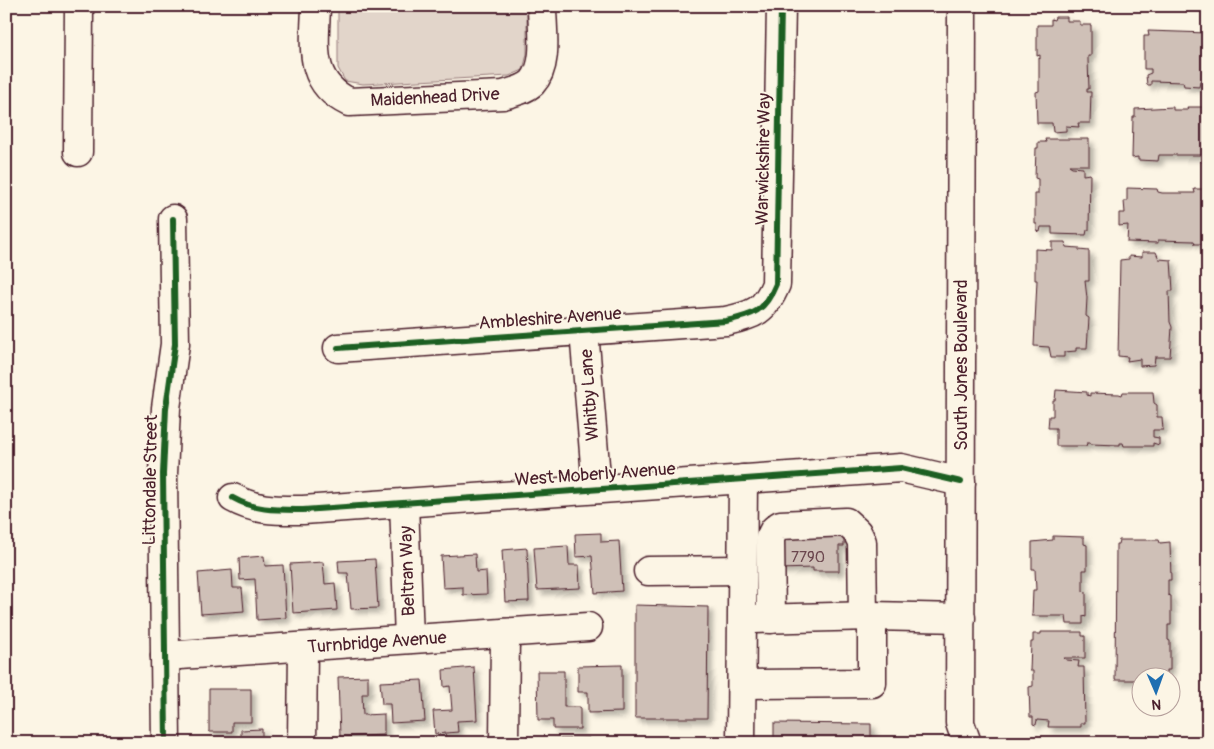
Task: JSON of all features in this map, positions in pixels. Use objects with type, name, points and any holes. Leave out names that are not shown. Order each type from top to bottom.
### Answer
[{"type":"street","points":[[78,152],[79,6]]},
{"type":"street","name":"Maidenhead Drive","points":[[316,6],[315,61],[321,77],[336,96],[349,102],[503,95],[519,91],[532,82],[539,69],[542,56],[542,6]]},
{"type":"street","name":"Warwickshire Way","points":[[762,308],[776,284],[781,6]]},
{"type":"street","name":"South Jones Boulevard","points":[[960,736],[962,6]]},
{"type":"street","name":"Littondale Street","points":[[166,743],[163,474],[166,408],[175,344],[174,219]]},
{"type":"street","name":"Ambleshire Avenue","points":[[338,348],[726,321],[742,317],[762,308]]},
{"type":"street","name":"Whitby Lane","points":[[584,331],[597,489]]},
{"type":"street","name":"West Moberly Avenue","points":[[232,498],[246,505],[269,510],[303,510],[901,468],[961,482]]},
{"type":"street","points":[[742,743],[743,479]]},
{"type":"street","name":"Beltran Way","points":[[404,503],[409,639]]},
{"type":"street","points":[[742,684],[872,683],[862,542],[857,532],[846,522],[780,525],[774,530],[770,538],[771,619]]},
{"type":"street","points":[[648,571],[742,570]]},
{"type":"street","points":[[742,619],[867,616],[961,618]]},
{"type":"street","name":"Turnbridge Avenue","points":[[165,656],[588,627]]},
{"type":"street","points":[[504,743],[505,633]]},
{"type":"street","points":[[302,743],[303,647]]},
{"type":"shaded area","points":[[338,6],[527,6],[527,54],[523,70],[509,76],[363,84],[345,81],[338,68]]},
{"type":"building","points":[[1055,17],[1067,17],[1067,21],[1080,21],[1080,25],[1091,25],[1091,56],[1088,56],[1089,89],[1087,89],[1087,92],[1091,92],[1090,123],[1078,123],[1079,127],[1066,126],[1066,131],[1053,132],[1052,123],[1037,123],[1036,92],[1039,91],[1040,55],[1037,56],[1037,25],[1051,25],[1051,19],[1054,20]]},
{"type":"building","points":[[1148,31],[1208,33],[1208,82],[1200,82],[1199,87],[1184,86],[1183,82],[1151,81],[1151,85],[1147,85],[1146,75],[1151,73],[1151,69],[1144,69],[1144,36],[1149,36]]},
{"type":"building","points":[[1173,107],[1173,110],[1188,110],[1187,107],[1208,107],[1208,162],[1201,162],[1201,155],[1159,155],[1158,161],[1138,160],[1138,157],[1132,158],[1133,117],[1135,117],[1135,109]]},
{"type":"building","points":[[1045,139],[1089,139],[1089,165],[1069,165],[1083,168],[1083,175],[1090,174],[1089,230],[1087,230],[1086,235],[1052,234],[1052,227],[1041,227],[1040,232],[1037,231],[1037,224],[1035,224],[1035,194],[1038,194],[1038,179],[1035,178],[1036,148],[1038,148],[1038,142],[1046,142]]},
{"type":"building","points":[[1127,188],[1157,189],[1158,192],[1162,193],[1195,193],[1194,189],[1208,189],[1208,244],[1195,244],[1194,241],[1158,240],[1158,243],[1127,242],[1128,225],[1119,226],[1119,213],[1125,213],[1124,201],[1127,201]]},
{"type":"building","points":[[1052,242],[1065,242],[1066,247],[1089,251],[1089,281],[1085,281],[1087,298],[1086,316],[1089,318],[1087,348],[1076,348],[1076,351],[1064,352],[1064,357],[1051,357],[1049,347],[1034,346],[1037,280],[1035,280],[1035,249],[1052,250]]},
{"type":"building","points":[[1142,252],[1156,252],[1159,259],[1171,260],[1173,291],[1169,291],[1170,322],[1172,327],[1170,357],[1155,357],[1154,365],[1140,366],[1140,359],[1127,361],[1128,357],[1118,356],[1120,260],[1129,259],[1129,256],[1142,257]]},
{"type":"building","points":[[1056,390],[1087,392],[1087,395],[1090,396],[1090,393],[1122,395],[1123,392],[1153,392],[1154,403],[1157,405],[1157,417],[1162,417],[1163,430],[1153,430],[1153,437],[1159,438],[1159,445],[1153,443],[1153,446],[1124,446],[1123,443],[1120,443],[1120,445],[1087,443],[1086,446],[1056,446],[1056,428],[1048,428],[1049,416],[1053,416],[1053,400],[1055,400]]},
{"type":"building","points":[[778,531],[844,535],[844,546],[839,546],[839,571],[813,571],[813,568],[778,569]]},
{"type":"building","points":[[601,533],[601,542],[619,541],[622,591],[595,593],[592,556],[576,557],[575,534]]},
{"type":"building","points":[[1053,536],[1084,537],[1084,544],[1087,545],[1087,570],[1083,570],[1083,591],[1086,592],[1086,617],[1083,616],[1083,624],[1067,624],[1066,616],[1032,616],[1033,590],[1036,590],[1035,569],[1032,569],[1032,542],[1053,540]]},
{"type":"building","points":[[1119,540],[1159,540],[1160,543],[1170,542],[1171,580],[1168,580],[1168,595],[1171,596],[1171,625],[1168,625],[1168,640],[1170,641],[1170,666],[1132,666],[1132,680],[1115,680],[1116,544],[1118,544]]},
{"type":"building","points":[[568,546],[569,565],[579,565],[580,588],[537,590],[534,548]]},
{"type":"building","points":[[527,548],[529,601],[505,602],[502,550]]},
{"type":"building","points":[[475,554],[476,572],[486,571],[487,594],[463,595],[463,587],[443,588],[441,556]]},
{"type":"building","points":[[264,556],[265,566],[283,565],[286,618],[257,620],[255,579],[240,580],[239,558]]},
{"type":"building","points":[[375,559],[378,608],[351,609],[348,573],[339,573],[338,561]]},
{"type":"building","points":[[323,562],[325,584],[335,583],[337,610],[293,613],[290,564]]},
{"type":"building","points":[[232,570],[233,588],[242,588],[244,611],[201,614],[198,573]]},
{"type":"building","points":[[635,605],[708,607],[707,718],[635,718]]},
{"type":"building","points":[[1041,632],[1082,632],[1082,636],[1085,636],[1085,658],[1064,658],[1066,660],[1079,661],[1078,667],[1084,667],[1085,723],[1081,723],[1081,727],[1048,727],[1049,721],[1037,720],[1036,725],[1033,724],[1033,717],[1030,717],[1029,687],[1033,686],[1033,671],[1030,671],[1031,642],[1033,642],[1033,634],[1041,634]]},
{"type":"building","points":[[622,665],[622,712],[588,713],[588,692],[578,692],[578,666]]},
{"type":"building","points":[[474,667],[477,720],[457,721],[458,732],[435,734],[433,711],[452,710],[450,686],[444,687],[443,670]]},
{"type":"building","points":[[537,671],[564,671],[564,707],[580,707],[580,729],[553,729],[553,720],[538,720]]},
{"type":"building","points":[[368,676],[368,694],[362,694],[363,715],[384,714],[384,735],[340,737],[338,677]]},
{"type":"building","points":[[422,680],[425,721],[391,723],[390,704],[382,704],[380,682]]},
{"type":"building","points":[[209,689],[251,689],[251,722],[232,722],[232,732],[209,732]]},
{"type":"building","points":[[774,723],[871,724],[871,743],[774,743]]},
{"type":"building","points":[[262,729],[262,743],[241,743],[241,730]]},
{"type":"building","points":[[589,738],[589,743],[549,743],[548,739]]},
{"type":"cycle path","points":[[338,348],[726,321],[751,314],[763,306],[776,284],[781,6]]},
{"type":"cycle path","points":[[166,743],[163,474],[166,408],[175,344],[173,219]]},
{"type":"cycle path","points":[[233,498],[258,508],[303,510],[901,468],[961,482]]}]
